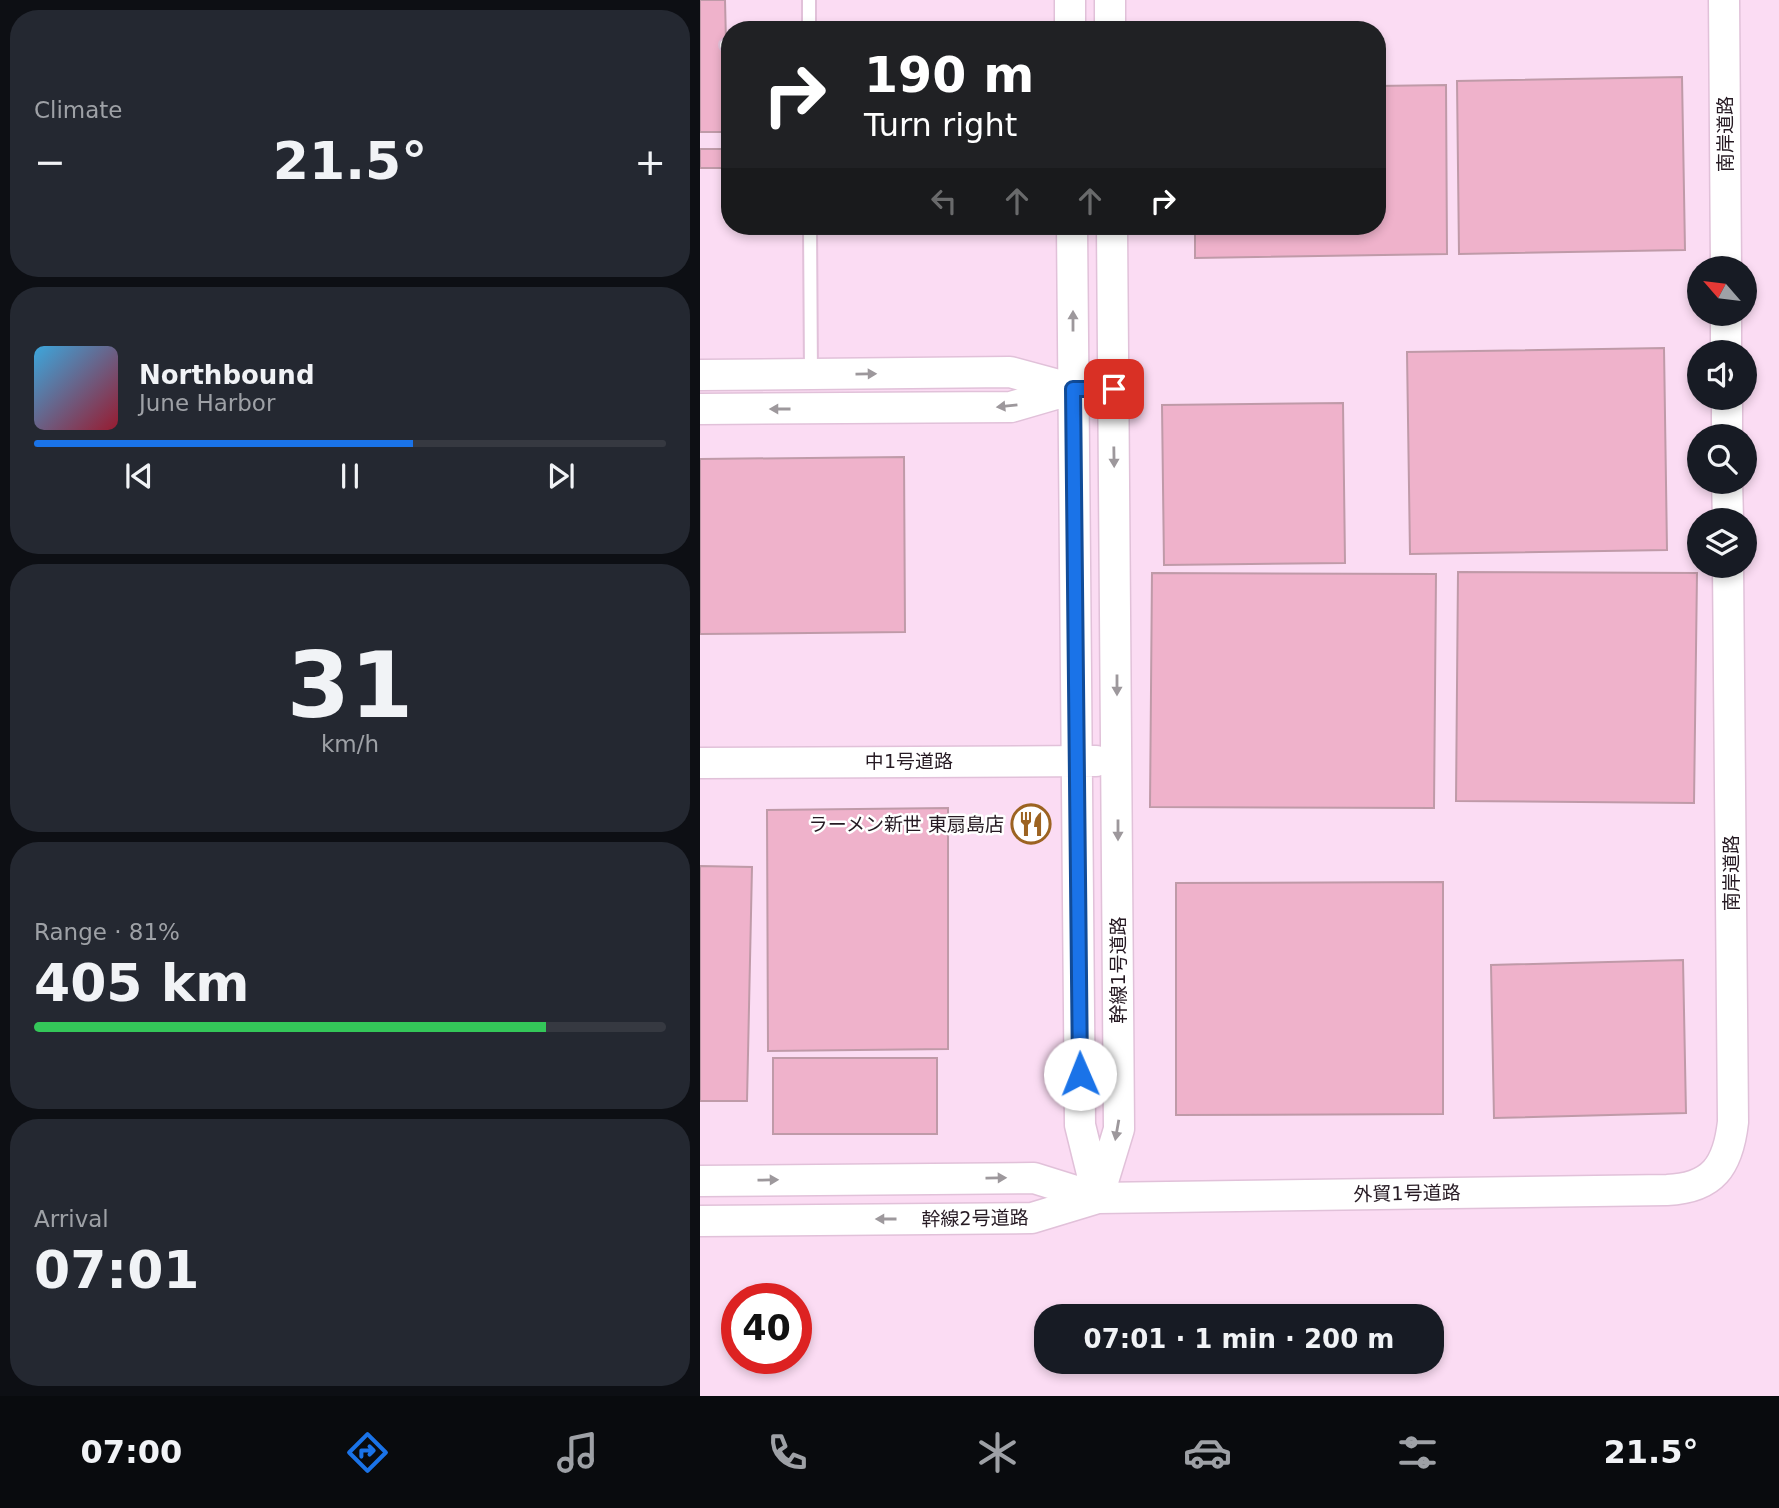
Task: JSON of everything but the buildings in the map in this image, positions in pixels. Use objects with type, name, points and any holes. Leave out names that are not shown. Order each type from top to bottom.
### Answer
[{"type":"street","points":[[1070,0],[1070,21]]},
{"type":"street","points":[[1110,0],[1110,21]]},
{"type":"street","name":"南岸道路","points":[[1724,0],[1726,256]]},
{"type":"street","name":"幹線1号道路","points":[[1072,235],[1080,1125],[1098,1198]]},
{"type":"street","name":"幹線1号道路","points":[[1098,1198],[1119,1129],[1112,235]]},
{"type":"street","points":[[700,375],[1010,372],[1073,389],[1114,389]]},
{"type":"street","points":[[700,409],[1011,407],[1073,389]]},
{"type":"street","name":"南岸道路","points":[[1713,1176],[1728,1154],[1733,1122],[1728,578]]},
{"type":"street","name":"中1号道路","points":[[700,763],[1117,761]]},
{"type":"street","name":"外貿1号道路","points":[[1098,1198],[1667,1190],[1694,1187],[1713,1176]]},
{"type":"street","name":"幹線2号道路","points":[[700,1181],[1034,1178],[1098,1198]]},
{"type":"street","name":"幹線2号道路","points":[[700,1221],[1032,1218],[1098,1198]]},
{"type":"lane","points":[[809,0],[809,21]]},
{"type":"lane","points":[[810,235],[811,375]]},
{"type":"shaded area","points":[[700,0],[1779,0],[1779,1396],[700,1396]]},
{"type":"place","name":"ラーメン新世 東扇島店","points":[[1031,824]]},
{"type":"route","points":[[1080,1074],[1073,389],[1114,389]]}]
